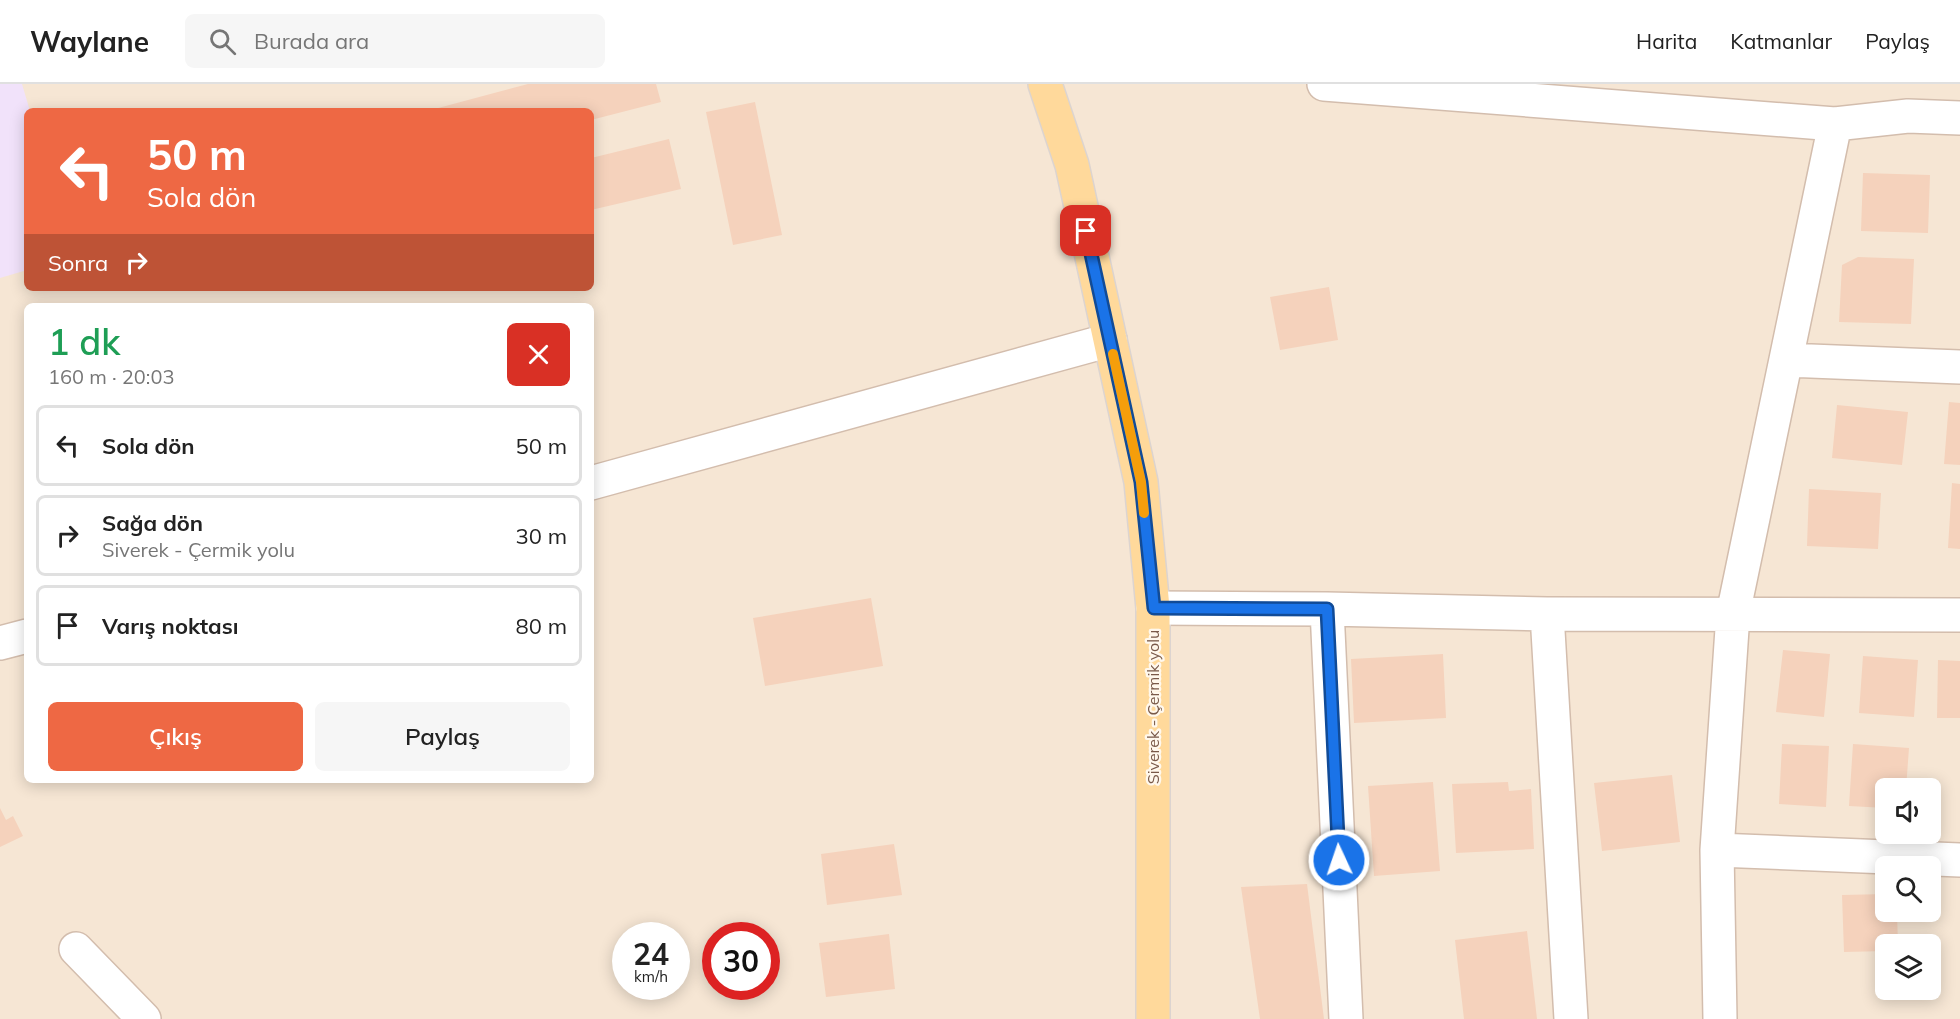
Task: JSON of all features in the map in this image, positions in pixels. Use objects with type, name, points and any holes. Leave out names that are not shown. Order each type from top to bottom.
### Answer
[{"type":"main road","name":"Siverek - Çermik yolu","points":[[1045,84],[1072,165],[1141,482],[1154,608],[1152,1019]]},
{"type":"street","points":[[1324,84],[1835,124],[1908,116],[1960,118]]},
{"type":"street","points":[[1720,1019],[1717,850],[1733,614],[1835,124]]},
{"type":"street","points":[[594,482],[1110,340]]},
{"type":"street","points":[[1786,360],[1960,367]]},
{"type":"street","points":[[1154,608],[1547,614],[1960,615]]},
{"type":"street","points":[[1327,609],[1346,1019]]},
{"type":"street","points":[[1547,614],[1570,1019]]},
{"type":"street","points":[[0,643],[24,637]]},
{"type":"street","points":[[1717,850],[1960,860]]},
{"type":"street","points":[[76,949],[144,1019]]},
{"type":"shaded area","points":[[0,84],[1960,84],[1960,1019],[0,1019]]},
{"type":"shaded area","points":[[0,84],[22,84],[29,108],[24,108],[24,271],[0,278]]},
{"type":"building","points":[[528,84],[656,84],[661,102],[594,119],[594,108],[438,108]]},
{"type":"building","points":[[755,102],[782,235],[733,245],[706,112]]},
{"type":"building","points":[[669,139],[681,189],[594,209],[594,157]]},
{"type":"building","points":[[1863,173],[1930,175],[1928,233],[1861,231]]},
{"type":"building","points":[[1858,257],[1914,259],[1911,324],[1839,322],[1842,265]]},
{"type":"building","points":[[1329,287],[1338,340],[1280,350],[1270,297]]},
{"type":"building","points":[[1949,402],[1960,403],[1960,465],[1944,464]]},
{"type":"building","points":[[1837,405],[1908,412],[1902,465],[1832,458]]},
{"type":"building","points":[[1952,483],[1960,484],[1960,549],[1948,548]]},
{"type":"building","points":[[1809,489],[1881,493],[1878,549],[1807,546]]},
{"type":"building","points":[[871,598],[883,666],[765,686],[753,618]]},
{"type":"building","points":[[1783,650],[1830,654],[1824,717],[1776,712]]},
{"type":"building","points":[[1443,654],[1446,718],[1354,723],[1351,659]]},
{"type":"building","points":[[1863,656],[1918,660],[1914,717],[1859,713]]},
{"type":"building","points":[[1938,660],[1960,661],[1960,718],[1937,718]]},
{"type":"building","points":[[1782,744],[1829,746],[1826,807],[1779,804]]},
{"type":"building","points":[[1853,744],[1909,748],[1907,778],[1875,778],[1875,807],[1849,806]]},
{"type":"building","points":[[1672,775],[1680,842],[1602,851],[1594,783]]},
{"type":"building","points":[[1433,782],[1440,871],[1374,876],[1368,786]]},
{"type":"building","points":[[1508,782],[1509,791],[1531,789],[1534,849],[1456,853],[1452,784]]},
{"type":"building","points":[[0,808],[6,820],[13,816],[23,836],[0,847]]},
{"type":"building","points":[[894,844],[902,895],[827,905],[821,854]]},
{"type":"building","points":[[1307,884],[1324,1019],[1260,1019],[1241,887]]},
{"type":"building","points":[[1875,894],[1875,922],[1897,922],[1898,934],[1875,934],[1875,951],[1844,952],[1842,895]]},
{"type":"building","points":[[1527,931],[1537,1019],[1464,1019],[1455,940]]},
{"type":"building","points":[[889,934],[895,989],[826,997],[819,943]]},
{"type":"slow traffic","points":[[1113,354],[1141,482],[1144,513]]},
{"type":"route","points":[[1086,231],[1141,482],[1154,608],[1327,609],[1339,860]]}]
